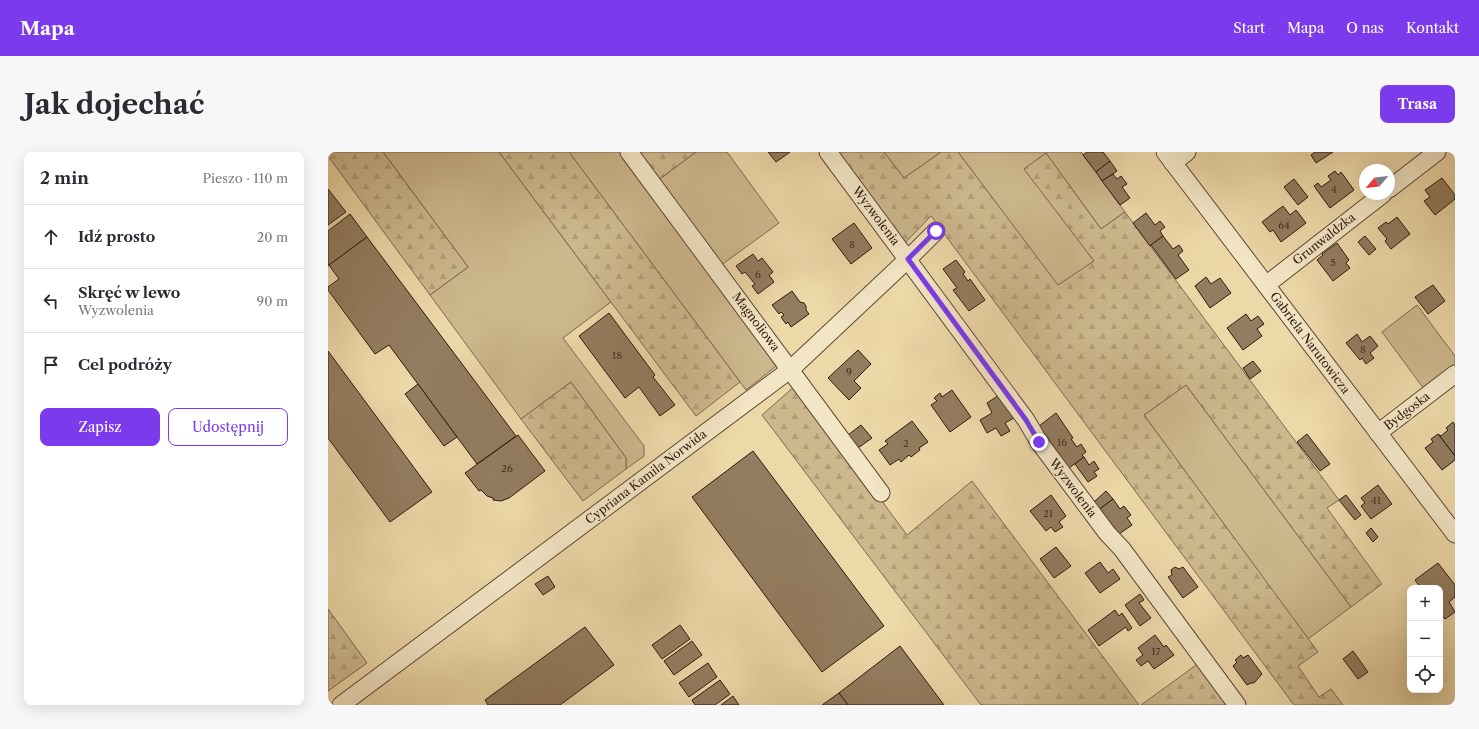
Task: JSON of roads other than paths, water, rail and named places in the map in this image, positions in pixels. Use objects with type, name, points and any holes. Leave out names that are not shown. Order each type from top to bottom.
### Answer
[{"type":"street","name":"Magnoliowa","points":[[629,152],[791,369],[881,493]]},
{"type":"street","name":"Wyzwolenia","points":[[828,152],[1026,420],[1039,442],[1107,533],[1122,549],[1237,705]]},
{"type":"street","points":[[1169,158],[1188,152]]},
{"type":"street","points":[[1395,184],[1437,152]]},
{"type":"street","name":"Gabriela Narutowicza","points":[[1169,158],[1455,534]]},
{"type":"street","name":"Grunwaldzka","points":[[1266,285],[1375,200]]},
{"type":"street","name":"Cypriana Kamila Norwida","points":[[341,705],[791,369],[936,231]]},
{"type":"street","name":"Bydgoska","points":[[1378,433],[1455,374]]}]
